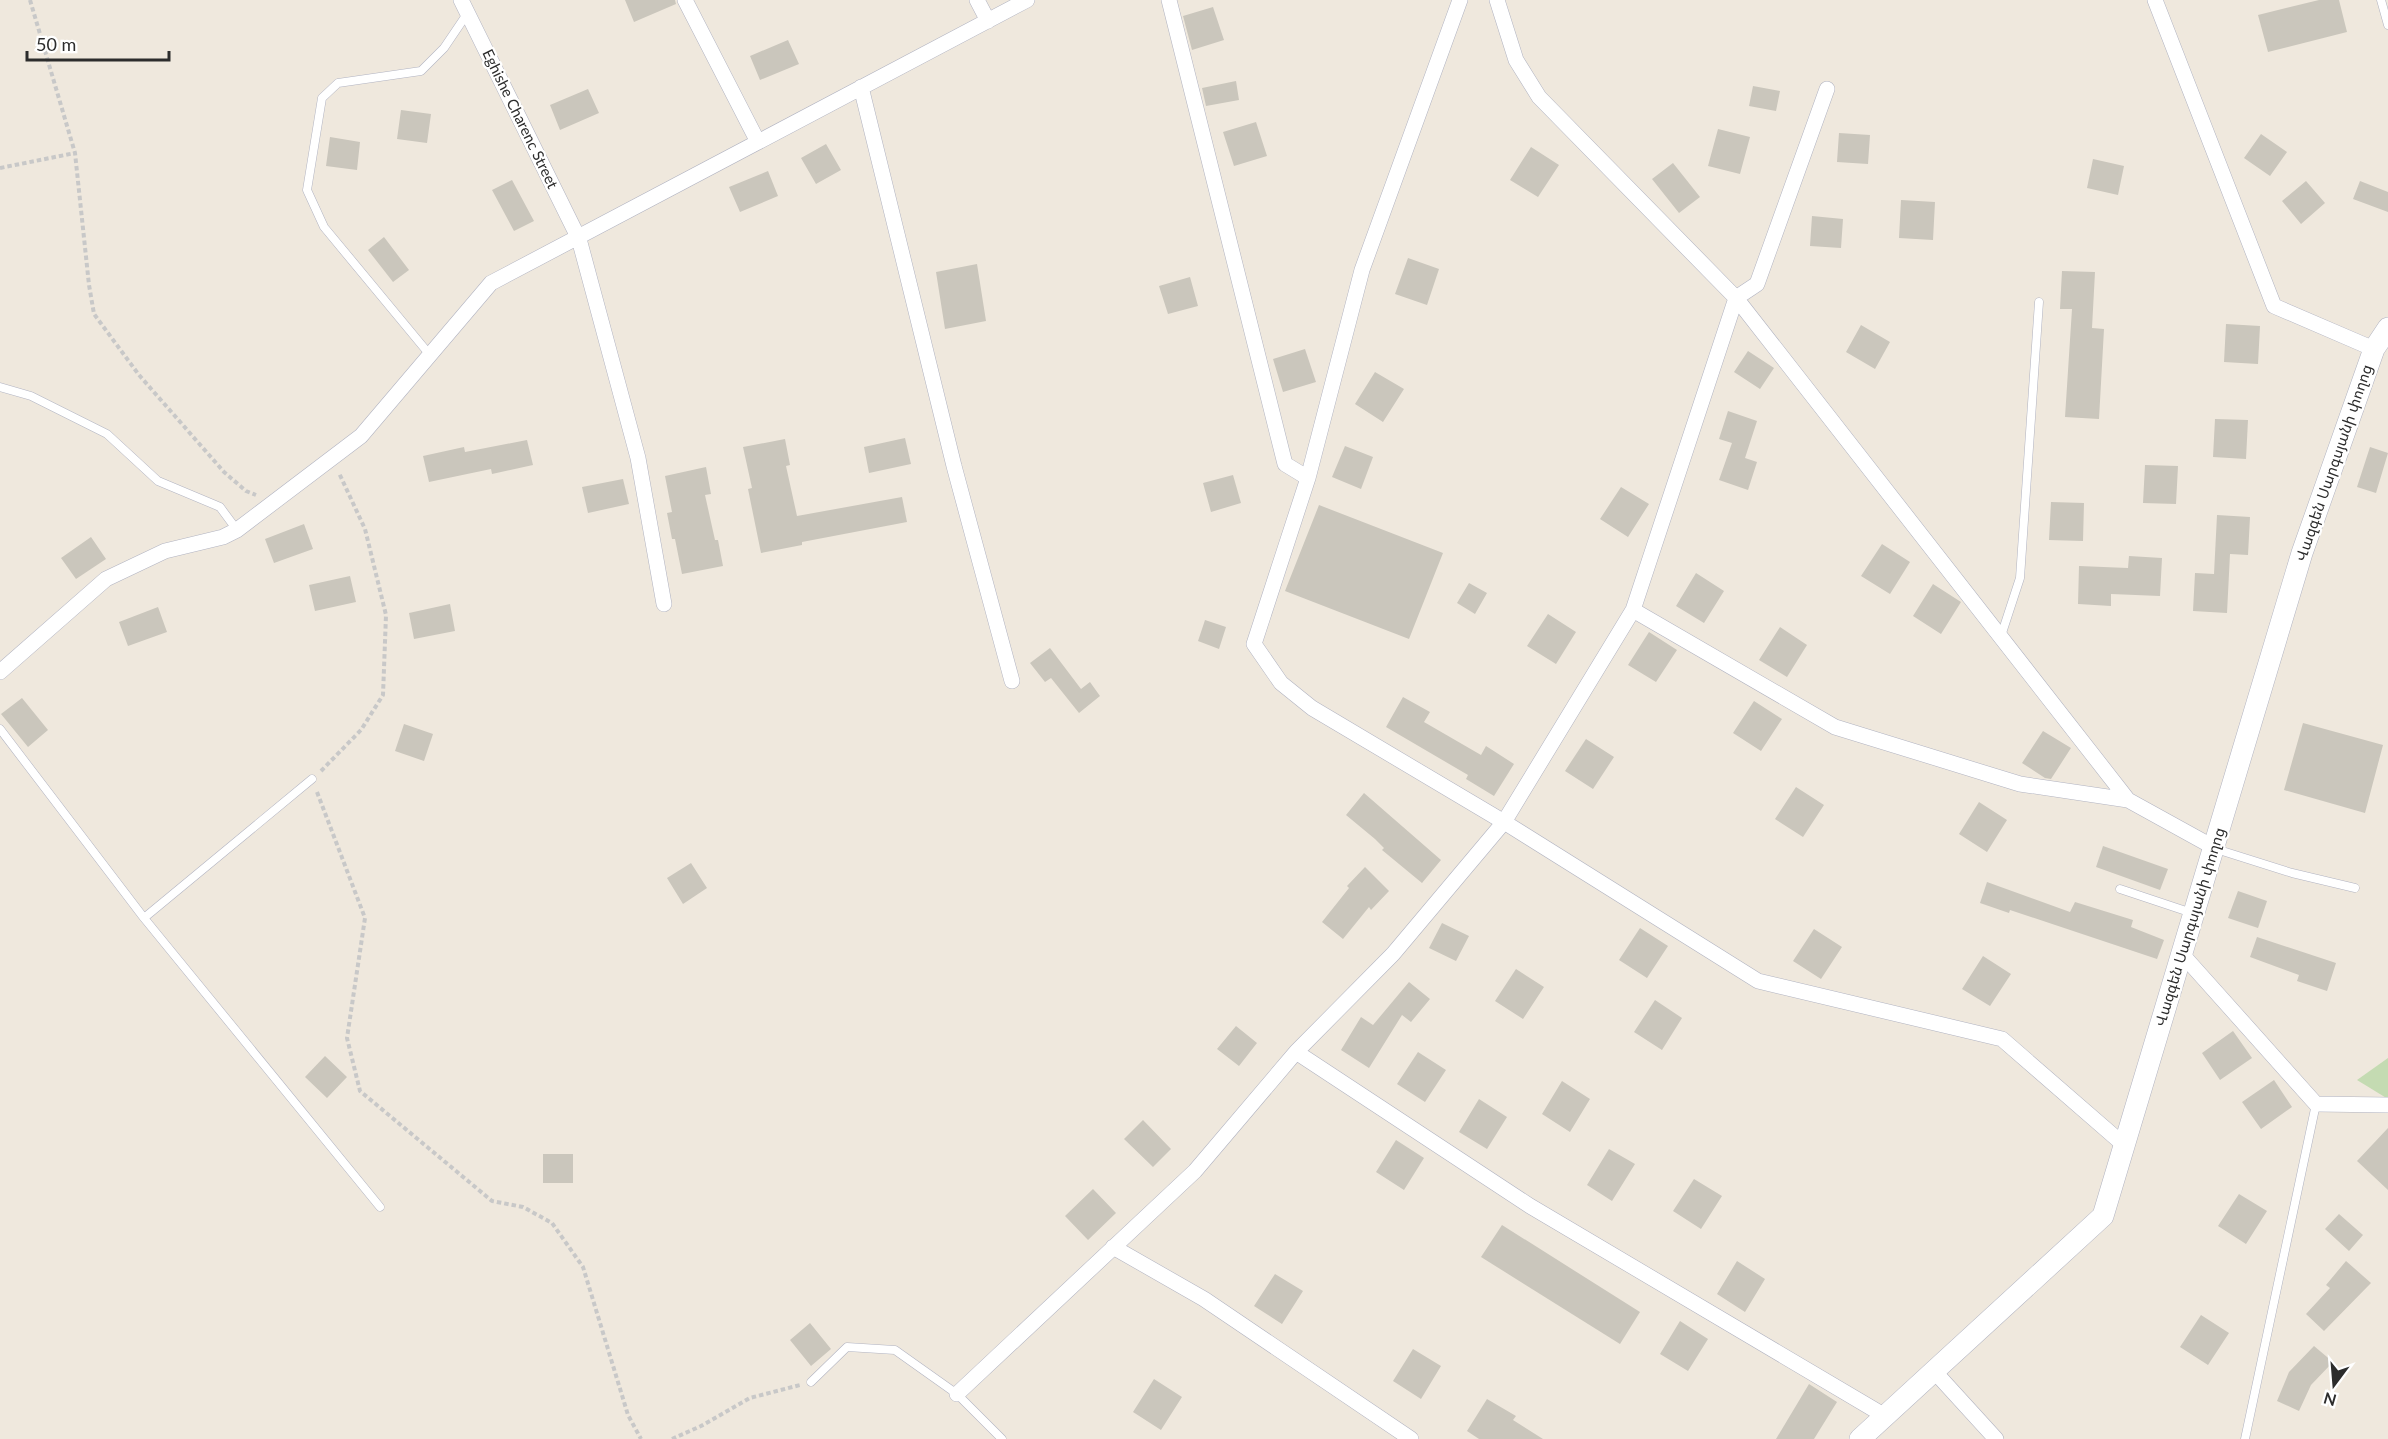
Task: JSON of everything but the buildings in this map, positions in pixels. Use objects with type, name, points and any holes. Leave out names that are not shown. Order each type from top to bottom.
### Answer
[{"type":"street","points":[[685,0],[758,142]]},
{"type":"street","points":[[977,0],[988,21]]},
{"type":"street","points":[[0,672],[106,579],[165,551],[223,537],[237,530],[362,436],[431,357],[491,283],[1028,0]]},
{"type":"street","points":[[1169,0],[1285,464],[1308,478]]},
{"type":"street","points":[[1460,0],[1362,270],[1308,478],[1254,644],[1281,683],[1312,708],[1504,822],[1758,981],[2002,1040],[2124,1145]]},
{"type":"street","points":[[1497,0],[1516,60],[1539,97],[1736,298],[2128,800]]},
{"type":"street","points":[[2155,0],[2274,306],[2374,349]]},
{"type":"street","name":"Eghishe Charenc Street","points":[[464,7],[579,238],[638,458],[664,604]]},
{"type":"street","points":[[861,87],[954,465],[1012,681]]},
{"type":"street","points":[[957,1394],[1195,1171],[1296,1052],[1393,954],[1504,822],[1632,610],[1736,298],[1757,284],[1827,89]]},
{"type":"street","name":"Վազգեն Սարգսյանի փողոց","points":[[1860,1439],[2103,1216],[2302,554],[2374,349],[2388,328]]},
{"type":"street","points":[[1632,610],[1835,727],[2020,784],[2128,800],[2215,848]]},
{"type":"street","points":[[2181,954],[2316,1104],[2388,1106]]},
{"type":"street","points":[[1296,1052],[1530,1206],[1885,1416]]},
{"type":"street","points":[[1113,1247],[1204,1299],[1411,1439]]},
{"type":"street","points":[[1934,1371],[1996,1439]]},
{"type":"lane","points":[[2381,0],[2388,26]]},
{"type":"lane","points":[[431,357],[324,227],[307,190],[322,98],[338,83],[421,71],[444,48],[464,7]]},
{"type":"lane","points":[[2001,637],[2020,578],[2039,302]]},
{"type":"lane","points":[[0,387],[31,396],[107,434],[158,481],[220,507],[237,530]]},
{"type":"lane","points":[[0,729],[144,918],[380,1207]]},
{"type":"lane","points":[[144,918],[312,779]]},
{"type":"lane","points":[[2215,848],[2292,873],[2355,888]]},
{"type":"lane","points":[[2120,889],[2194,913]]},
{"type":"lane","points":[[2245,1439],[2316,1104]]},
{"type":"lane","points":[[811,1382],[847,1347],[895,1350],[957,1394],[1002,1439]]},
{"type":"path","points":[[30,0],[75,153],[94,314],[139,375],[224,472],[246,492],[276,502]]},
{"type":"path","points":[[0,168],[75,153]]},
{"type":"path","points":[[332,459],[365,529],[386,615],[383,695],[361,730],[312,779],[365,918],[347,1038],[360,1091],[492,1201],[523,1207],[552,1223],[583,1267],[628,1415],[641,1439]]},
{"type":"path","points":[[672,1439],[750,1398],[811,1382]]},
{"type":"green space","points":[[2388,1058],[2388,1099],[2357,1080]]}]
